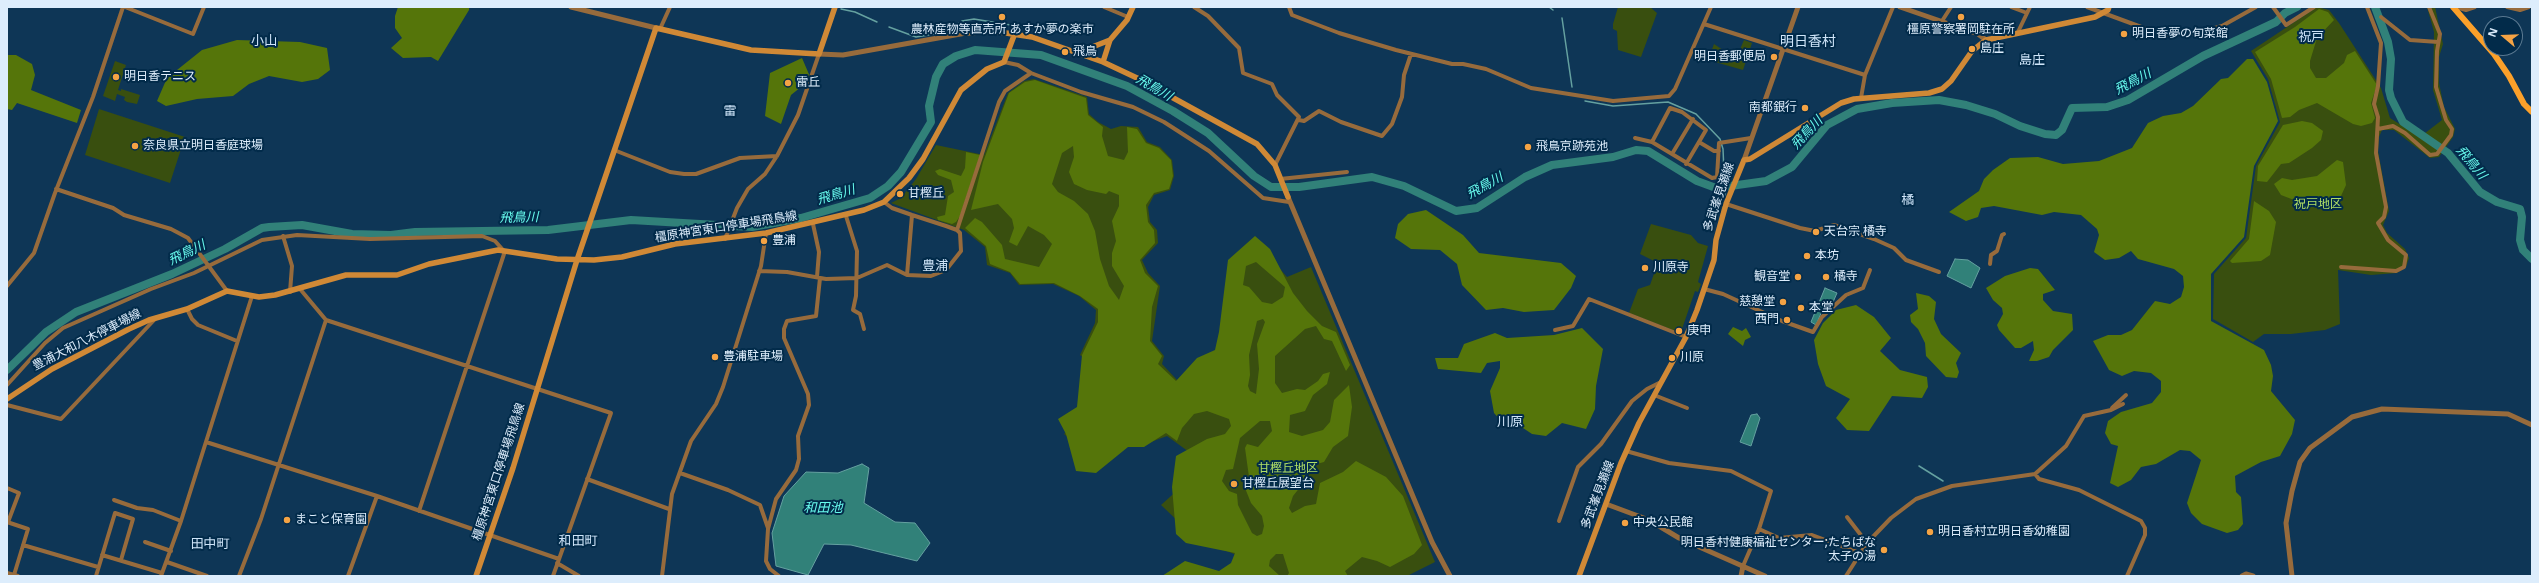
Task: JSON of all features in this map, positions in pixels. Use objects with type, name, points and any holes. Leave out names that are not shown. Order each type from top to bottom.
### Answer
[{"type":"main road","points":[[658,29],[751,50],[819,54],[835,7]]},
{"type":"main road","points":[[1103,62],[1110,40],[1128,17],[1133,7]]},
{"type":"main road","points":[[2102,14],[2109,7]]},
{"type":"main road","points":[[2453,7],[2494,54],[2509,76],[2524,104],[2532,112]]},
{"type":"main road","name":"多武峯見瀬線","points":[[1579,576],[1626,450],[1686,337],[1714,260],[1716,240],[1726,204],[1744,160],[1750,159],[1840,103],[1861,98],[1929,93],[1942,89],[1951,81],[1972,50],[1986,40],[2102,14]]},
{"type":"main road","name":"橿原神宮東口停車場飛鳥線","points":[[476,576],[491,536],[577,260],[614,150],[658,29]]},
{"type":"main road","points":[[966,34],[981,31],[1015,33],[1103,62],[1164,92],[1257,144],[1275,165],[1288,200]]},
{"type":"main road","points":[[1005,60],[1015,33]]},
{"type":"main road","points":[[1077,54],[1110,40]]},
{"type":"main road","name":"橿原神宮東口停車場飛鳥線","points":[[577,260],[622,257],[675,244],[766,233],[846,216],[884,202],[901,186],[923,159],[961,90],[987,69],[1005,60]]},
{"type":"main road","points":[[227,291],[252,296],[275,295],[346,275],[397,276],[429,264],[504,251],[577,260]]},
{"type":"main road","name":"豊浦大和八木停車場線","points":[[7,399],[52,369],[129,329],[187,309],[227,291]]},
{"type":"street","points":[[7,286],[34,254],[56,189],[94,97],[124,7],[192,34],[204,7]]},
{"type":"street","points":[[571,7],[658,29],[670,7]]},
{"type":"street","points":[[1104,7],[1128,17]]},
{"type":"street","points":[[1194,7],[1208,16],[1239,48],[1243,72],[1272,84],[1278,95],[1297,115],[1299,120]]},
{"type":"street","points":[[1289,7],[1292,15],[1339,33],[1411,54],[1452,64],[1463,64],[1486,69],[1531,88],[1613,101],[1669,96],[1675,89],[1711,7]]},
{"type":"street","points":[[1744,160],[1798,7]]},
{"type":"street","points":[[1861,98],[1864,75],[1893,7]]},
{"type":"street","points":[[1900,7],[1978,34],[1986,40]]},
{"type":"street","points":[[1942,21],[1951,7]]},
{"type":"street","points":[[2010,7],[2027,13]]},
{"type":"street","points":[[2017,34],[2030,7]]},
{"type":"street","points":[[2087,7],[2102,14],[2163,35],[2197,33],[2222,26],[2256,7]]},
{"type":"street","points":[[2274,9],[2286,25],[2314,7]]},
{"type":"street","points":[[2341,267],[2396,271],[2404,267],[2406,255],[2388,240],[2378,223],[2384,218],[2386,207],[2376,153],[2378,117],[2374,104],[2378,86],[2381,43],[2367,7]]},
{"type":"street","points":[[2378,129],[2393,126],[2430,155],[2438,154],[2444,147],[2452,129],[2446,120],[2436,86],[2438,42],[2440,34],[2430,7]]},
{"type":"street","points":[[2456,7],[2466,10],[2475,7]]},
{"type":"street","points":[[2507,7],[2514,10],[2529,7]]},
{"type":"street","points":[[2381,17],[2410,40],[2438,42]]},
{"type":"street","points":[[1704,24],[1864,75]]},
{"type":"street","points":[[725,239],[732,220],[748,189],[765,174],[777,156],[798,115],[819,54],[842,55],[966,34]]},
{"type":"street","points":[[1299,120],[1304,121],[1319,111],[1341,122],[1382,136],[1395,117],[1411,54]]},
{"type":"street","points":[[1005,60],[1018,65],[1031,73],[1096,97],[1133,107],[1164,122],[1209,151],[1263,198],[1288,200],[1429,535],[1450,576]]},
{"type":"street","points":[[759,271],[787,272],[819,278],[857,278],[887,265],[907,275],[931,276],[946,270],[961,251],[962,242],[957,230],[999,102],[1005,91],[1031,73]]},
{"type":"street","points":[[1652,142],[1670,108],[1682,112],[1693,119],[1706,130],[1686,164]]},
{"type":"street","points":[[1672,154],[1693,119]]},
{"type":"street","points":[[1275,165],[1299,120]]},
{"type":"street","points":[[1635,138],[1652,142],[1705,176],[1717,177],[1721,142],[1751,138]]},
{"type":"street","points":[[1699,142],[1714,151],[1719,151]]},
{"type":"street","points":[[614,150],[670,172],[684,174],[696,174],[740,158],[777,156]]},
{"type":"street","points":[[1280,178],[1347,172]]},
{"type":"street","points":[[56,189],[171,229],[188,238],[196,252],[227,291]]},
{"type":"street","points":[[884,202],[892,208],[957,230]]},
{"type":"street","points":[[1726,204],[1785,225],[1815,231],[1834,225],[1874,239],[1894,248],[1906,260],[1939,272]]},
{"type":"street","points":[[907,275],[912,215]]},
{"type":"street","points":[[846,216],[857,251],[857,278],[853,310],[860,314],[864,329]]},
{"type":"street","points":[[779,576],[770,569],[766,561],[768,529],[776,499],[796,470],[799,459],[798,436],[809,405],[808,394],[784,338],[784,329],[787,321],[816,316],[819,278],[819,252],[813,224]]},
{"type":"street","points":[[662,576],[669,509],[691,441],[716,404],[723,387],[759,271],[766,233]]},
{"type":"street","points":[[1990,264],[1991,255],[1997,251],[2002,235],[2004,234]]},
{"type":"street","points":[[7,385],[45,343],[63,328],[262,240],[297,235],[370,239],[482,236],[495,241],[504,251],[468,366],[419,511]]},
{"type":"street","points":[[283,237],[292,266],[290,292]]},
{"type":"street","points":[[1704,289],[1723,294],[1782,321],[1813,332],[1822,317],[1846,295],[1863,288],[1870,270]]},
{"type":"street","points":[[300,289],[326,320],[611,412],[552,576]]},
{"type":"street","points":[[102,555],[162,574],[181,521],[252,296]]},
{"type":"street","points":[[1555,330],[1573,326],[1588,299],[1686,337]]},
{"type":"street","points":[[187,309],[192,319],[205,329],[237,341]]},
{"type":"street","points":[[7,405],[61,419],[155,319]]},
{"type":"street","points":[[239,576],[278,465],[326,320]]},
{"type":"street","points":[[1559,522],[1578,467],[1601,444],[1632,401],[1661,382]]},
{"type":"street","points":[[1654,395],[1687,408]]},
{"type":"street","points":[[2111,410],[2126,395]]},
{"type":"street","points":[[1846,576],[1867,543],[1891,518],[1916,498],[1952,486],[2035,474],[2066,446],[2084,416],[2111,410],[2123,404]]},
{"type":"street","points":[[2292,576],[2286,524],[2292,491],[2300,462],[2310,448],[2352,417],[2382,409],[2508,414],[2532,425]]},
{"type":"street","points":[[206,442],[377,496],[491,536],[558,561],[579,576]]},
{"type":"street","points":[[1626,450],[1669,463],[1731,471],[1771,491],[1759,529],[1743,566],[1741,576]]},
{"type":"street","points":[[680,473],[728,490],[760,506],[768,529]]},
{"type":"street","points":[[2035,474],[2039,479],[2078,490],[2141,521],[2145,528],[2145,535],[2127,576]]},
{"type":"street","points":[[587,479],[669,509]]},
{"type":"street","points":[[7,488],[19,493],[8,522],[28,528],[16,576],[7,573]]},
{"type":"street","points":[[348,576],[377,496]]},
{"type":"street","points":[[114,500],[137,508],[153,510],[181,521]]},
{"type":"street","points":[[1606,504],[1649,520],[1679,538],[1765,576]]},
{"type":"street","points":[[96,576],[115,513],[133,519],[121,560]]},
{"type":"street","points":[[1847,517],[1867,543]]},
{"type":"street","points":[[1759,529],[1779,538],[1812,535],[1860,553]]},
{"type":"street","points":[[145,542],[171,551]]},
{"type":"street","points":[[23,545],[98,567]]},
{"type":"street","points":[[167,562],[207,576]]},
{"type":"street","points":[[2242,576],[2246,574],[2253,576]]},
{"type":"green space","points":[[398,7],[469,7],[469,10],[438,61],[431,57],[403,58],[391,48],[402,38],[395,28],[395,16]]},
{"type":"green space","points":[[1618,7],[1650,7],[1657,13],[1641,57],[1618,50],[1617,31],[1613,29],[1613,24]]},
{"type":"green space","name":"祝戸地区","points":[[2317,7],[2329,10],[2339,23],[2381,88],[2390,118],[2420,137],[2442,120],[2433,90],[2434,32],[2427,7],[2435,7],[2443,44],[2439,57],[2439,83],[2444,107],[2455,129],[2453,137],[2439,157],[2430,158],[2394,130],[2382,130],[2379,137],[2378,151],[2389,211],[2383,225],[2387,233],[2405,249],[2409,258],[2406,267],[2397,273],[2371,275],[2338,270],[2340,324],[2325,330],[2291,334],[2264,334],[2253,342],[2213,319],[2214,274],[2246,238],[2256,166],[2280,122],[2268,79],[2251,51]]},
{"type":"green space","points":[[2319,9],[2328,12],[2334,20],[2317,38],[2310,61],[2310,68],[2316,78],[2326,78],[2344,63],[2347,55],[2355,51],[2377,85],[2371,103],[2375,118],[2372,123],[2361,126],[2353,124],[2317,103],[2299,110],[2290,117],[2282,118],[2271,79],[2255,52],[2295,27]]},
{"type":"green space","points":[[237,40],[300,42],[327,48],[330,70],[318,79],[302,82],[269,76],[249,84],[233,96],[197,99],[166,106],[157,101],[167,78],[202,50]]},
{"type":"green space","points":[[1744,40],[1752,43],[1743,70],[1708,60],[1714,44],[1726,52],[1738,54]]},
{"type":"green space","points":[[7,55],[16,55],[32,64],[35,75],[31,90],[81,110],[77,123],[17,103],[12,110],[7,109]]},
{"type":"green space","points":[[802,58],[811,79],[791,95],[781,124],[765,116],[770,73]]},
{"type":"green space","points":[[2247,59],[2253,59],[2267,82],[2278,121],[2254,166],[2244,237],[2211,274],[2211,321],[2264,350],[2271,365],[2273,376],[2271,391],[2295,420],[2292,434],[2280,456],[2261,462],[2235,476],[2236,492],[2241,497],[2243,524],[2238,530],[2227,533],[2202,524],[2191,513],[2187,503],[2201,460],[2190,451],[2180,450],[2156,464],[2141,467],[2131,480],[2118,487],[2110,483],[2118,446],[2111,444],[2105,433],[2108,421],[2121,412],[2152,403],[2161,392],[2161,381],[2151,373],[2134,371],[2122,376],[2109,370],[2093,341],[2108,335],[2121,335],[2132,330],[2155,301],[2170,304],[2181,297],[2184,287],[2183,276],[2174,269],[2138,259],[2131,251],[2119,258],[2105,260],[2094,252],[2099,235],[2097,229],[2081,215],[2054,212],[2042,215],[1994,206],[1981,208],[1978,217],[1966,221],[1949,212],[1979,191],[1984,179],[1993,170],[2010,158],[2038,157],[2063,164],[2099,161],[2132,148],[2148,123],[2163,116],[2181,113],[2193,106],[2221,79],[2228,78]]},
{"type":"green space","name":"明日香テニス","points":[[115,61],[126,65],[118,90],[121,91],[121,89],[140,95],[137,104],[127,102],[124,100],[125,97],[117,94],[115,101],[103,96]]},
{"type":"green space","name":"甘樫丘地区","points":[[1034,79],[1087,97],[1089,114],[1098,122],[1111,129],[1121,126],[1138,127],[1147,142],[1160,147],[1172,160],[1174,176],[1170,190],[1154,195],[1148,207],[1150,222],[1157,230],[1158,243],[1142,260],[1148,273],[1160,286],[1152,341],[1164,356],[1162,364],[1178,381],[1223,361],[1235,260],[1268,255],[1287,277],[1311,267],[1435,562],[1407,576],[1249,576],[1239,556],[1219,548],[1183,526],[1161,505],[1181,487],[1189,452],[1167,436],[1143,445],[1126,443],[1096,459],[1064,434],[1087,409],[1100,369],[1080,355],[1095,323],[1096,310],[1079,296],[1053,284],[1019,285],[1010,273],[987,265],[985,247],[964,230],[891,203],[901,198],[916,179],[936,145],[984,155],[1008,93],[1024,81]]},
{"type":"green space","name":"甘樫丘地区","points":[[1035,80],[1086,98],[1088,115],[1103,127],[1102,136],[1108,156],[1124,160],[1128,152],[1127,127],[1137,129],[1146,143],[1159,148],[1171,160],[1173,176],[1169,189],[1154,193],[1146,205],[1148,222],[1154,230],[1155,243],[1140,260],[1145,273],[1158,286],[1152,307],[1150,341],[1162,356],[1158,364],[1176,381],[1197,358],[1215,350],[1219,332],[1228,260],[1255,236],[1270,249],[1293,293],[1307,311],[1322,326],[1336,332],[1350,365],[1346,371],[1332,341],[1324,339],[1316,326],[1305,329],[1275,356],[1275,383],[1282,393],[1297,389],[1305,390],[1318,381],[1323,374],[1330,372],[1327,384],[1313,395],[1305,411],[1290,415],[1289,432],[1302,436],[1323,430],[1330,422],[1334,400],[1349,385],[1352,407],[1348,436],[1333,447],[1324,462],[1313,465],[1305,481],[1293,496],[1289,508],[1292,513],[1305,506],[1316,504],[1320,483],[1343,472],[1356,461],[1386,477],[1403,496],[1422,545],[1414,554],[1390,567],[1377,561],[1362,557],[1345,571],[1348,576],[1287,576],[1289,573],[1283,554],[1276,554],[1270,560],[1269,566],[1280,576],[1162,576],[1185,561],[1219,571],[1231,563],[1235,553],[1186,543],[1176,534],[1172,487],[1176,456],[1207,439],[1225,434],[1231,426],[1229,419],[1207,411],[1194,414],[1182,428],[1177,441],[1166,433],[1144,447],[1128,447],[1096,473],[1076,471],[1066,434],[1058,419],[1077,407],[1082,355],[1098,322],[1098,309],[1080,296],[1054,283],[1020,284],[1010,272],[990,264],[986,246],[965,228],[975,218],[982,222],[1002,245],[1005,259],[1039,267],[1052,244],[1044,235],[1028,226],[1017,246],[1009,242],[1014,228],[1012,219],[998,204],[971,210],[983,162],[1009,93],[1025,82]],"holes":[[[1073,146],[1074,157],[1069,172],[1074,184],[1087,190],[1106,194],[1109,191],[1119,195],[1119,206],[1112,221],[1116,241],[1112,253],[1112,266],[1124,286],[1119,300],[1109,286],[1100,259],[1095,231],[1088,214],[1074,201],[1058,192],[1052,184],[1062,153]],[[1256,262],[1285,287],[1283,297],[1272,304],[1262,302],[1249,287],[1243,285],[1246,266]],[[1263,319],[1265,322],[1257,344],[1259,369],[1256,394],[1250,391],[1248,386],[1250,375],[1249,355],[1257,321]],[[1260,421],[1270,421],[1272,431],[1258,447],[1247,444],[1245,448],[1249,477],[1245,488],[1251,503],[1262,516],[1264,526],[1262,534],[1257,536],[1252,533],[1238,505],[1237,494],[1229,491],[1222,481],[1226,470],[1233,469],[1240,438]]]},
{"type":"green space","name":"奈良県立明日香庭球場","points":[[99,109],[185,137],[170,183],[85,155]]},
{"type":"green space","points":[[2302,121],[2312,123],[2323,131],[2321,140],[2312,148],[2289,163],[2281,164],[2267,182],[2257,181],[2258,166],[2283,125]]},
{"type":"green space","points":[[966,152],[980,155],[960,216],[956,222],[952,224],[938,220],[937,217],[945,215],[948,196],[954,192],[951,180],[938,175],[935,171],[940,169],[961,176],[965,168]]},
{"type":"green space","points":[[2337,160],[2343,162],[2346,185],[2341,196],[2322,200],[2302,209],[2295,207],[2294,200],[2281,195],[2274,184],[2282,178],[2292,180],[2317,176]]},
{"type":"green space","points":[[2254,201],[2269,211],[2276,222],[2270,255],[2261,261],[2232,263],[2230,261],[2249,239]]},
{"type":"green space","points":[[1426,210],[1463,235],[1479,253],[1561,263],[1576,276],[1571,288],[1554,310],[1524,312],[1503,308],[1486,310],[1462,285],[1457,264],[1440,250],[1411,249],[1395,238],[1398,224],[1408,214]]},
{"type":"green space","points":[[1651,224],[1691,235],[1698,243],[1708,246],[1698,282],[1701,284],[1698,292],[1695,291],[1682,329],[1679,329],[1678,332],[1629,313],[1638,289],[1650,285],[1657,264],[1640,254]]},
{"type":"green space","points":[[2030,268],[2038,269],[2055,290],[2043,294],[2043,300],[2053,311],[2072,314],[2073,330],[2053,350],[2049,357],[2037,361],[2029,361],[2034,350],[2033,341],[2021,348],[2015,348],[1999,330],[1997,325],[2003,314],[2002,308],[1993,300],[1986,288],[2005,276]]},
{"type":"green space","points":[[1916,293],[1929,296],[1936,302],[1934,319],[1941,334],[1961,353],[1956,363],[1959,372],[1957,378],[1946,377],[1926,356],[1925,343],[1918,329],[1911,322],[1910,315],[1918,309]]},
{"type":"green space","points":[[1856,305],[1874,317],[1891,338],[1880,351],[1900,370],[1927,377],[1928,387],[1922,398],[1892,396],[1869,431],[1847,430],[1836,418],[1850,399],[1826,386],[1818,364],[1814,340],[1823,323],[1836,310]]},
{"type":"green space","points":[[1733,327],[1742,331],[1746,328],[1751,337],[1745,340],[1743,346],[1728,334]]},
{"type":"green space","points":[[1582,328],[1603,349],[1596,386],[1595,409],[1586,429],[1562,423],[1546,436],[1532,434],[1520,426],[1505,425],[1494,413],[1490,391],[1500,368],[1500,361],[1487,363],[1481,373],[1438,369],[1435,358],[1458,358],[1464,344],[1495,333],[1507,338],[1554,335]]},
{"type":"water","points":[[1955,259],[1968,260],[1980,268],[1971,288],[1947,276]]},
{"type":"water","points":[[1825,288],[1837,293],[1830,309],[1826,312],[1822,311],[1816,325],[1811,322]]},
{"type":"water","points":[[1757,414],[1760,418],[1751,446],[1740,442],[1751,415]]},
{"type":"water","name":"和田池","points":[[862,464],[869,468],[864,503],[895,522],[915,523],[930,543],[917,561],[851,545],[824,544],[808,575],[776,566],[772,533],[784,496],[806,472],[838,473]]},
{"type":"waterway","points":[[1549,7],[1553,10]]},
{"type":"waterway","name":"飛鳥川","points":[[7,370],[46,332],[76,312],[172,274],[225,249],[262,228],[302,225],[352,234],[391,235],[415,232],[548,230],[631,220],[752,227],[801,218],[870,198],[888,186],[901,172],[931,122],[929,106],[936,77],[943,64],[956,56],[975,50],[1041,55],[1127,86],[1173,111],[1208,133],[1254,176],[1271,187],[1299,187],[1372,177],[1404,186],[1456,211],[1477,208],[1525,177],[1552,165],[1613,157],[1636,150],[1648,151],[1697,181],[1716,188],[1766,181],[1792,167],[1827,125],[1857,109],[1892,103],[1939,100],[1966,105],[1995,114],[2020,126],[2045,134],[2056,135],[2062,130],[2072,108],[2107,107],[2128,100],[2203,56],[2276,22],[2285,13],[2297,7]]},
{"type":"waterway","name":"飛鳥川","points":[[2375,7],[2388,42],[2391,59],[2389,90],[2391,98],[2403,122],[2448,153],[2480,192],[2497,202],[2520,209],[2522,217],[2520,240],[2523,250],[2532,259]]},
{"type":"waterway","points":[[841,9],[855,12],[877,22]]},
{"type":"waterway","points":[[1562,18],[1572,87]]},
{"type":"waterway","points":[[889,27],[916,37],[947,32],[962,21],[974,19],[1029,28]]},
{"type":"waterway","points":[[1585,101],[1613,106],[1668,102],[1696,114],[1720,139],[1723,149],[1725,195]]},
{"type":"waterway","points":[[1919,466],[1943,481]]},
{"type":"place","name":"農林産物等直売所 あすか夢の楽市","points":[[1002,17]]},
{"type":"place","name":"橿原警察署岡駐在所","points":[[1961,17]]},
{"type":"place","name":"明日香夢の旬菜館","points":[[2124,34]]},
{"type":"place","name":"島庄","points":[[1972,49]]},
{"type":"place","name":"飛鳥","points":[[1065,52]]},
{"type":"place","name":"明日香郵便局","points":[[1774,57]]},
{"type":"place","name":"明日香テニス","points":[[116,77]]},
{"type":"place","name":"雷丘","points":[[788,83]]},
{"type":"place","name":"南都銀行","points":[[1805,108]]},
{"type":"place","name":"奈良県立明日香庭球場","points":[[135,146]]},
{"type":"place","name":"飛鳥京跡苑池","points":[[1528,147]]},
{"type":"place","name":"甘樫丘","points":[[900,194]]},
{"type":"place","name":"天台宗 橘寺","points":[[1816,232]]},
{"type":"place","name":"豊浦","points":[[764,241]]},
{"type":"place","name":"本坊","points":[[1807,256]]},
{"type":"place","name":"川原寺","points":[[1645,268]]},
{"type":"place","name":"観音堂","points":[[1798,277]]},
{"type":"place","name":"橘寺","points":[[1826,277]]},
{"type":"place","name":"慈憩堂","points":[[1783,302]]},
{"type":"place","name":"本堂","points":[[1801,308]]},
{"type":"place","name":"西門","points":[[1787,320]]},
{"type":"place","name":"庚申","points":[[1679,331]]},
{"type":"place","name":"豊浦駐車場","points":[[715,357]]},
{"type":"place","name":"川原","points":[[1672,358]]},
{"type":"place","name":"甘樫丘展望台","points":[[1234,484]]},
{"type":"place","name":"まこと保育園","points":[[287,520]]},
{"type":"place","name":"中央公民館","points":[[1625,523]]},
{"type":"place","name":"明日香村立明日香幼稚園","points":[[1930,532]]},
{"type":"place","name":"明日香村健康福祉センター;たちばな 太子の湯","points":[[1884,550]]},
{"type":"district","name":"祝戸","points":[[2311,37]]},
{"type":"district","name":"小山","points":[[264,41]]},
{"type":"district","name":"明日香村","points":[[1808,42]]},
{"type":"district","name":"島庄","points":[[2032,60]]},
{"type":"district","name":"雷","points":[[730,111]]},
{"type":"district","name":"橘","points":[[1908,200]]},
{"type":"district","name":"豊浦","points":[[935,266]]},
{"type":"district","name":"川原","points":[[1510,422]]},
{"type":"district","name":"和田町","points":[[578,541]]},
{"type":"district","name":"田中町","points":[[210,544]]}]
